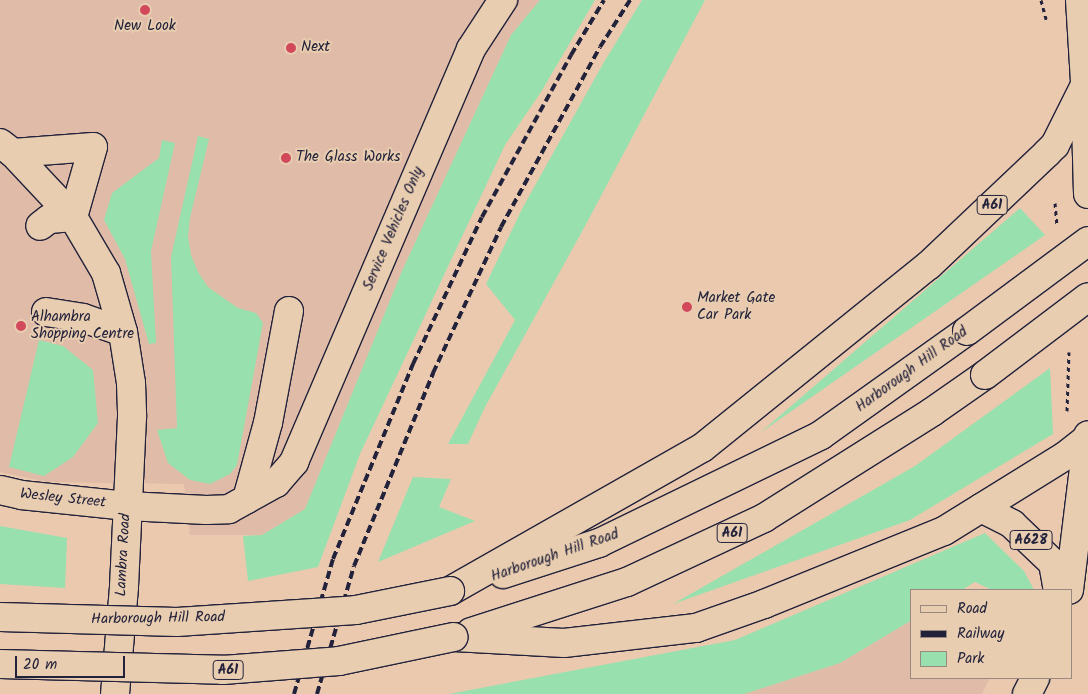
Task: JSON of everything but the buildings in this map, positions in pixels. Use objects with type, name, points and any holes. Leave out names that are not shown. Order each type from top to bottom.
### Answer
[{"type":"main road","name":"Service Vehicles Only","points":[[247,499],[276,483],[294,462],[471,49],[503,0]]},
{"type":"main road","points":[[1080,0],[1086,80],[1088,194]]},
{"type":"main road","name":"A61","points":[[450,592],[702,448],[929,265],[1055,145],[1086,80]]},
{"type":"main road","points":[[1055,145],[1088,145]]},
{"type":"main road","points":[[7,148],[93,147],[73,217],[49,219],[40,226]]},
{"type":"main road","name":"Lambra Road","points":[[7,148],[73,217],[106,273],[122,332],[131,383],[132,418],[124,587],[115,694]]},
{"type":"main road","name":"Harborough Hill Road","points":[[0,617],[177,622],[356,610],[450,592],[599,543],[821,435],[967,331],[1088,241]]},
{"type":"main road","name":"A61","points":[[0,664],[223,670],[339,661],[454,637],[627,582],[764,518],[932,412],[985,375],[1088,297]]},
{"type":"main road","points":[[247,499],[268,424],[289,311]]},
{"type":"main road","points":[[46,312],[83,318],[122,332]]},
{"type":"main road","name":"A61","points":[[454,637],[564,643],[696,628],[764,604],[944,531],[1065,456],[1088,437]]},
{"type":"main road","name":"A628","points":[[1072,583],[1088,437]]},
{"type":"main road","name":"Wesley Street","points":[[0,490],[21,495],[127,506],[206,510],[229,509],[247,499]]},
{"type":"main road","name":"A628","points":[[981,508],[1012,524],[1072,583]]},
{"type":"main road","points":[[1072,583],[1088,546]]},
{"type":"main road","points":[[1027,694],[1034,679]]},
{"type":"shaded area","points":[[0,0],[540,0],[511,35],[402,271],[305,509],[262,535],[190,535],[184,484],[46,482],[0,472]]},
{"type":"shaded area","points":[[910,621],[910,679],[990,679],[982,694],[744,694],[840,663]]},
{"type":"green space","points":[[540,0],[595,0],[541,92],[505,145],[360,454],[318,567],[248,581],[243,536],[262,535],[305,509],[402,271],[511,35]]},
{"type":"green space","points":[[642,0],[705,0],[584,228],[485,407],[468,444],[448,444],[515,320],[486,284],[523,207],[604,62]]},
{"type":"green space","points":[[198,136],[209,139],[190,218],[188,236],[191,255],[198,272],[208,287],[238,308],[256,313],[263,323],[237,465],[230,474],[210,484],[190,480],[168,463],[157,430],[177,428],[171,257]]},
{"type":"green space","points":[[162,140],[175,143],[151,251],[156,343],[149,344],[125,259],[104,220],[112,193],[159,158]]},
{"type":"green space","points":[[1020,208],[1045,235],[760,433]]},
{"type":"green space","points":[[39,340],[63,346],[93,370],[98,423],[73,457],[44,476],[9,467]]},
{"type":"green space","points":[[1050,368],[1053,434],[910,520],[673,604],[915,466]]},
{"type":"green space","points":[[413,477],[451,479],[439,507],[475,521],[378,562]]},
{"type":"green space","points":[[0,526],[67,538],[65,588],[0,584]]},
{"type":"green space","points":[[985,533],[1024,571],[1033,589],[990,589],[975,582],[964,589],[910,589],[910,621],[840,663],[744,694],[449,694],[735,640]]},
{"type":"railway","points":[[294,694],[333,559],[413,364],[482,217],[571,55],[604,0]]},
{"type":"railway","points":[[317,694],[354,566],[433,373],[501,227],[600,47],[630,0]]},
{"type":"place","name":"New Look","points":[[145,10]]},
{"type":"place","name":"Next","points":[[291,48]]},
{"type":"place","name":"The Glass Works","points":[[286,158]]},
{"type":"place","name":"Market Gate Car Park","points":[[687,307]]},
{"type":"place","name":"Alhambra Shopping Centre","points":[[21,326]]}]
